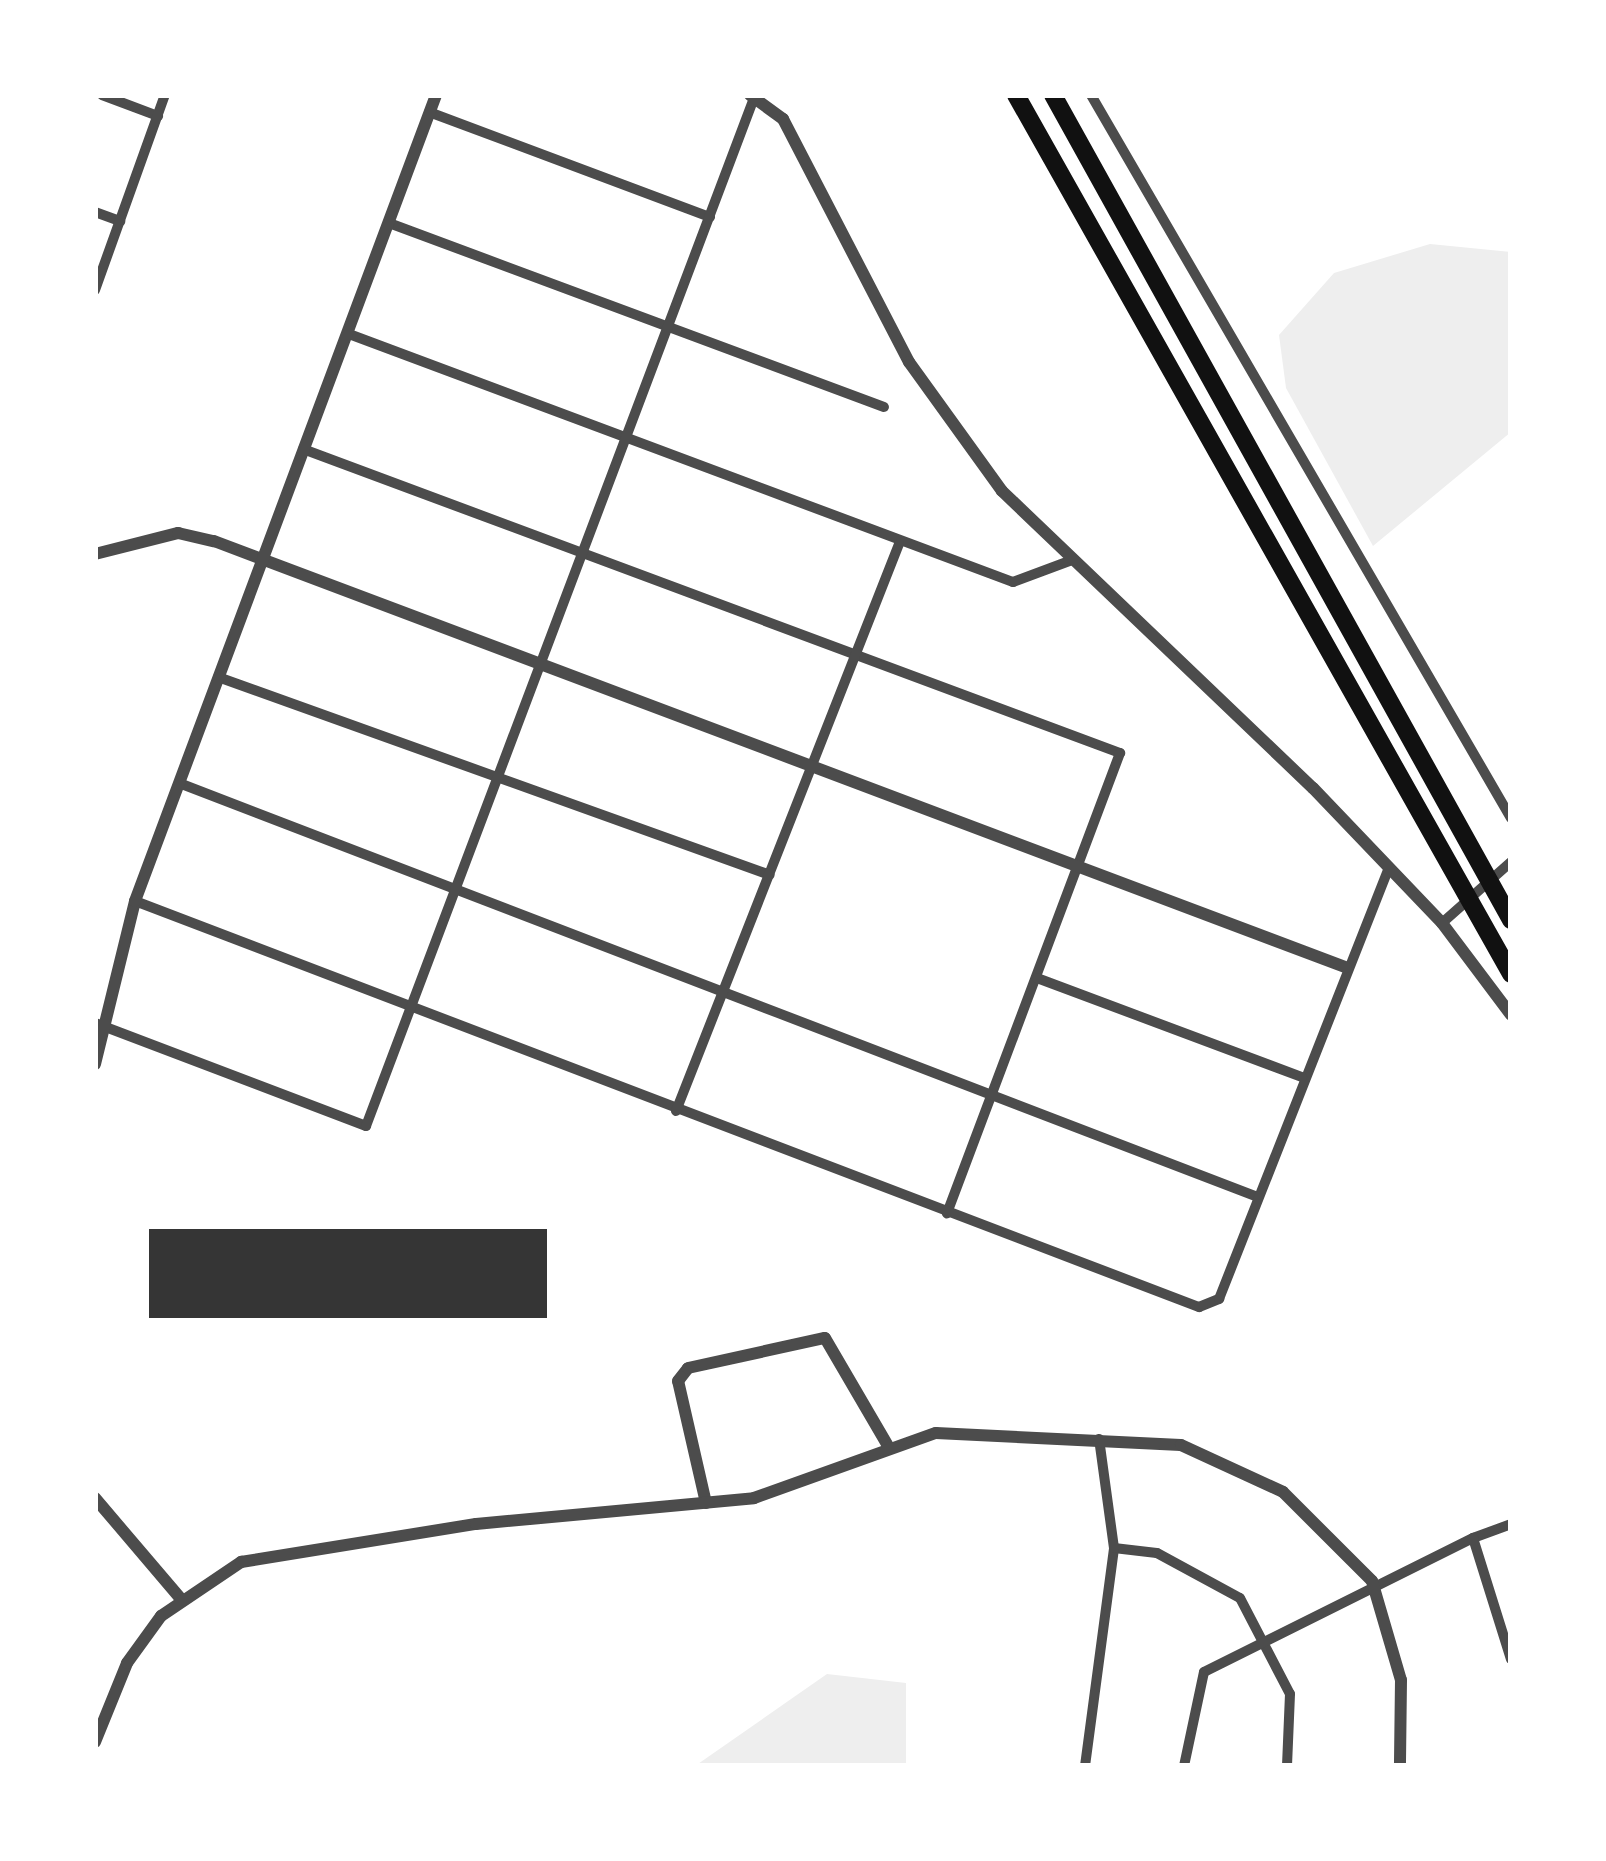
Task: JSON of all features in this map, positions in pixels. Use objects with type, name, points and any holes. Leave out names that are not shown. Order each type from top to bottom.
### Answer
[{"type":"highway","points":[[1016,95],[1511,974]]},
{"type":"highway","points":[[1053,95],[1511,920]]},
{"type":"street","points":[[102,95],[158,116]]},
{"type":"street","points":[[95,290],[165,95]]},
{"type":"street","points":[[95,1064],[100,1025],[134,901],[259,558],[349,334],[436,95]]},
{"type":"street","points":[[1090,95],[1511,818]]},
{"type":"street","points":[[100,1025],[366,1126],[587,551],[752,96],[783,118],[938,412],[1072,560],[1442,923],[1511,1015]]},
{"type":"street","points":[[430,112],[710,216]]},
{"type":"street","points":[[95,212],[120,221]]},
{"type":"street","points":[[389,223],[884,407]]},
{"type":"street","points":[[349,334],[899,544],[1013,582],[1072,560]]},
{"type":"street","points":[[303,449],[587,551],[1120,753],[994,1098],[947,1214]]},
{"type":"street","points":[[95,554],[178,533],[259,558],[1345,967]]},
{"type":"street","points":[[676,1111],[770,876],[852,654],[899,544]]},
{"type":"street","points":[[218,677],[498,784],[770,876]]},
{"type":"street","points":[[179,782],[456,894],[1256,1196]]},
{"type":"street","points":[[1442,923],[1511,862]]},
{"type":"street","points":[[134,901],[412,1014],[1199,1307],[1219,1299],[1345,967],[1389,868]]},
{"type":"street","points":[[1038,978],[1302,1077]]},
{"type":"street","points":[[706,1503],[678,1382],[688,1368],[825,1338],[887,1444]]},
{"type":"street","points":[[95,1742],[126,1663],[180,1598],[286,1549],[706,1503],[789,1488],[887,1444],[936,1433],[1181,1445],[1234,1462],[1308,1510],[1372,1581],[1401,1680],[1400,1766]]},
{"type":"street","points":[[1085,1766],[1114,1548],[1099,1439]]},
{"type":"street","points":[[95,1498],[180,1598]]},
{"type":"street","points":[[1184,1766],[1204,1672],[1266,1634],[1372,1581],[1511,1524]]},
{"type":"street","points":[[1474,1538],[1511,1659]]},
{"type":"street","points":[[1114,1548],[1206,1574],[1240,1598],[1266,1634],[1290,1694],[1287,1766]]},
{"type":"shaded area","points":[[1430,244],[1511,252],[1511,432],[1373,546],[1286,388],[1279,335],[1334,273]]},
{"type":"shaded area","points":[[827,1674],[906,1683],[906,1766],[695,1766]]},
{"type":"building","points":[[149,1229],[547,1229],[547,1318],[149,1318]]}]
